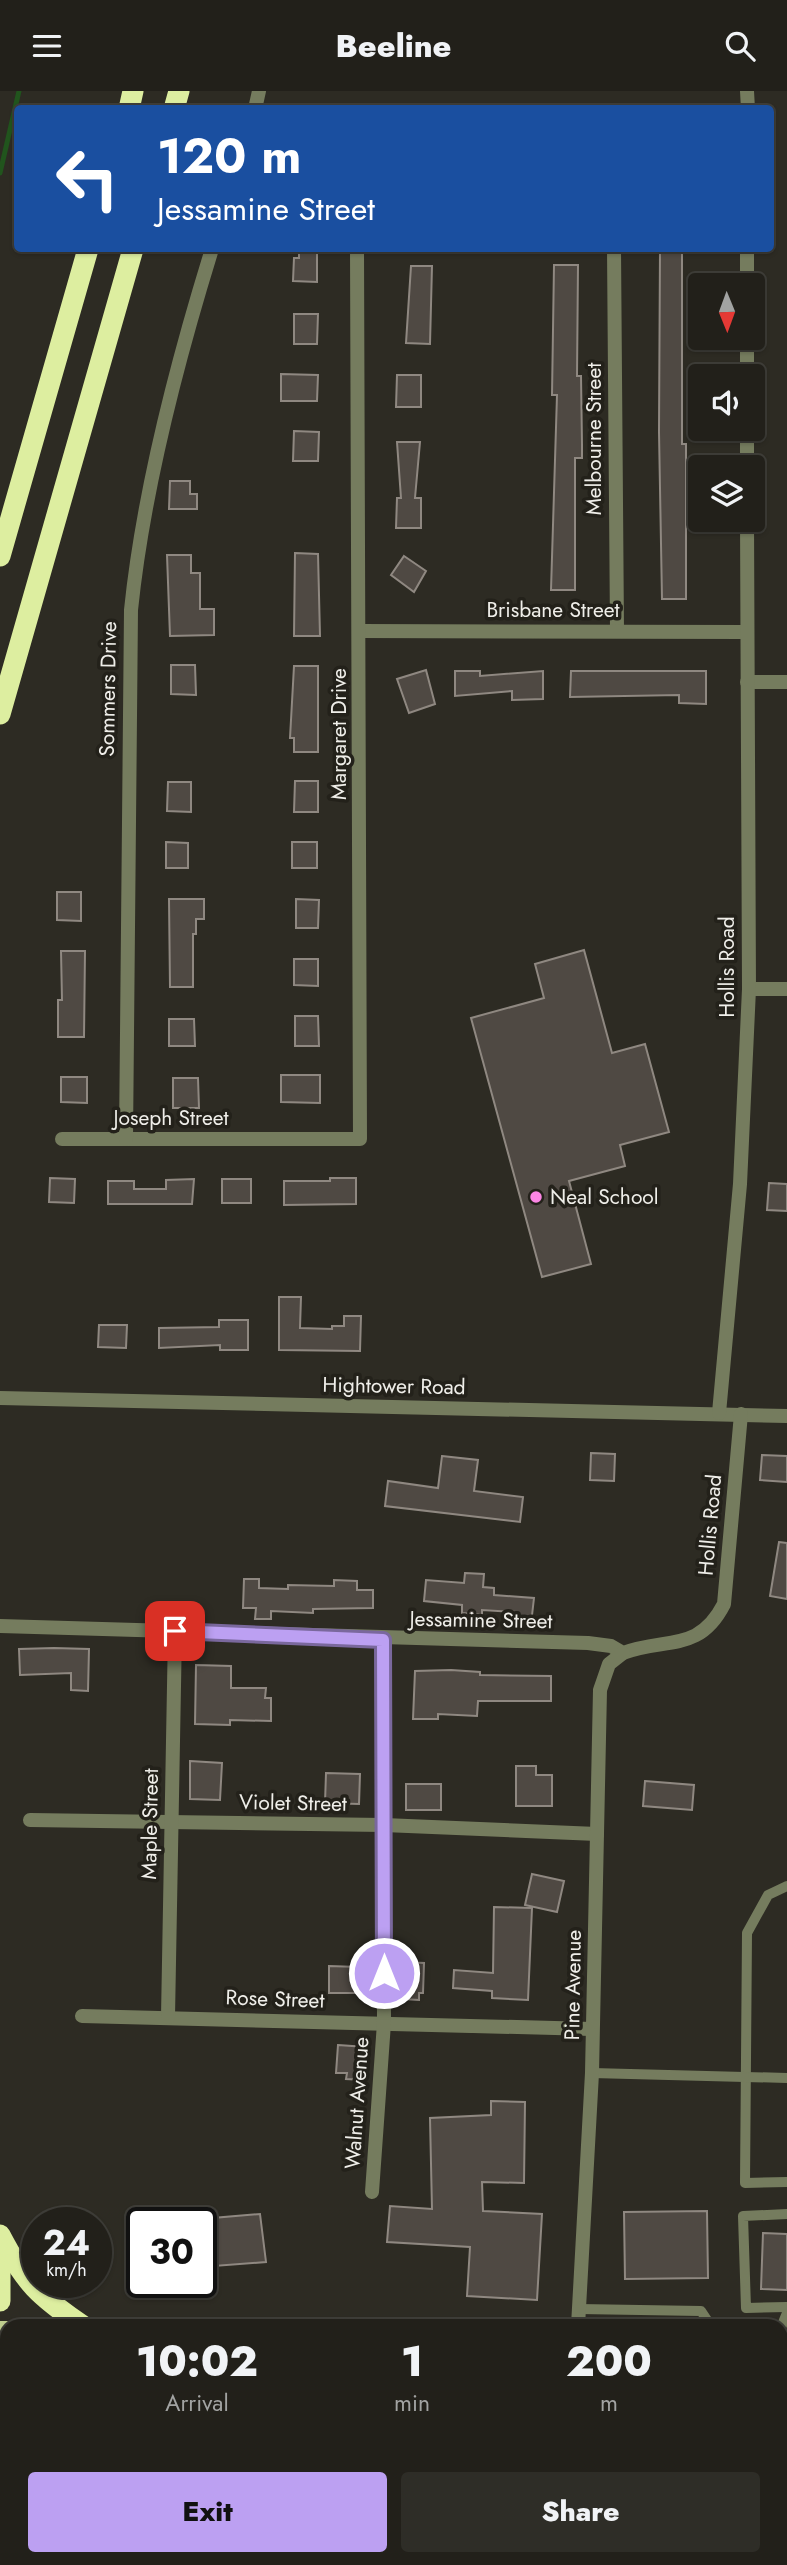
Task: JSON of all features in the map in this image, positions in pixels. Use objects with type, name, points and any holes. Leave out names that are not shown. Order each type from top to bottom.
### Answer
[{"type":"highway","points":[[0,556],[87,252]]},
{"type":"highway","points":[[0,715],[132,252]]},
{"type":"highway","points":[[0,2235],[15,2264],[34,2288],[51,2306],[72,2319]]},
{"type":"highway","points":[[0,2262],[0,2301]]},
{"type":"street","name":"Sommers Drive","points":[[126,1139],[127,746],[132,597],[137,546],[159,446],[211,252]]},
{"type":"street","name":"Margaret Drive","points":[[280,1139],[360,1139],[357,252]]},
{"type":"street","name":"Melbourne Street","points":[[614,252],[617,630]]},
{"type":"street","points":[[747,252],[747,273]]},
{"type":"street","name":"Hollis Road","points":[[719,1413],[740,1184],[749,989],[747,532]]},
{"type":"street","name":"Brisbane Street","points":[[360,631],[746,632]]},
{"type":"street","points":[[747,682],[787,682]]},
{"type":"street","points":[[749,989],[787,989]]},
{"type":"street","name":"Joseph Street","points":[[62,1139],[280,1139]]},
{"type":"street","name":"Hightower Road","points":[[0,1398],[787,1416]]},
{"type":"street","name":"Hollis Road","points":[[623,1653],[641,1646],[682,1643],[694,1638],[717,1618],[725,1598],[741,1414]]},
{"type":"street","name":"Jessamine Street","points":[[0,1626],[383,1640],[588,1643],[611,1646],[623,1653]]},
{"type":"street","name":"Maple Street","points":[[168,2017],[175,1631]]},
{"type":"street","name":"Walnut Avenue","points":[[372,2192],[384,2023],[383,1640]]},
{"type":"street","name":"Pine Avenue","points":[[578,2319],[592,2073],[600,1689],[609,1664],[623,1653]]},
{"type":"street","name":"Violet Street","points":[[30,1820],[384,1825],[597,1834]]},
{"type":"street","name":"Rose Street","points":[[82,2016],[592,2029]]},
{"type":"lane","points":[[787,1886],[768,1895],[747,1933],[745,2183],[787,2182]]},
{"type":"lane","points":[[592,2073],[787,2077]]},
{"type":"lane","points":[[787,2214],[743,2216],[746,2308],[787,2307]]},
{"type":"lane","points":[[579,2309],[701,2311],[706,2319]]},
{"type":"building","points":[[299,252],[317,252],[317,282],[293,281],[294,258],[299,258]]},
{"type":"building","points":[[660,252],[682,252],[682,444],[686,444],[686,599],[662,599]]},
{"type":"building","points":[[554,265],[578,265],[577,376],[581,376],[582,458],[575,458],[575,590],[551,590],[557,395],[552,395]]},
{"type":"building","points":[[411,266],[432,266],[430,344],[406,343]]},
{"type":"building","points":[[294,314],[318,314],[317,344],[294,344]]},
{"type":"building","points":[[281,374],[318,375],[317,401],[281,401]]},
{"type":"building","points":[[397,375],[421,375],[421,407],[396,407]]},
{"type":"building","points":[[294,431],[319,432],[318,461],[293,461]]},
{"type":"building","points":[[397,442],[420,442],[415,498],[421,498],[421,528],[396,528],[397,498],[401,498]]},
{"type":"building","points":[[170,481],[190,481],[190,494],[197,494],[197,509],[169,509]]},
{"type":"building","points":[[295,553],[318,554],[320,636],[294,636]]},
{"type":"building","points":[[167,555],[191,555],[191,573],[200,573],[200,609],[214,609],[214,635],[170,636]]},
{"type":"building","points":[[404,556],[426,571],[414,592],[391,575]]},
{"type":"building","points":[[171,665],[195,665],[196,695],[171,694]]},
{"type":"building","points":[[294,666],[318,666],[318,752],[294,752],[294,738],[290,738]]},
{"type":"building","points":[[426,670],[435,704],[409,713],[397,679]]},
{"type":"building","points":[[455,671],[480,671],[480,676],[543,671],[543,699],[512,700],[512,691],[455,696]]},
{"type":"building","points":[[571,671],[706,671],[706,704],[679,703],[679,695],[570,697]]},
{"type":"building","points":[[295,781],[318,781],[318,812],[294,812]]},
{"type":"building","points":[[168,782],[191,782],[191,812],[167,811]]},
{"type":"building","points":[[166,842],[188,843],[188,868],[166,868]]},
{"type":"building","points":[[292,842],[317,842],[317,868],[292,868]]},
{"type":"building","points":[[57,892],[81,892],[81,921],[57,920]]},
{"type":"building","points":[[169,899],[204,899],[204,919],[196,919],[196,934],[193,934],[193,987],[170,987]]},
{"type":"building","points":[[296,899],[319,900],[318,928],[296,928]]},
{"type":"building","points":[[584,950],[612,1053],[645,1044],[669,1132],[620,1145],[625,1166],[569,1181],[591,1264],[542,1277],[471,1018],[544,998],[535,964]]},
{"type":"building","points":[[61,951],[85,951],[84,1037],[58,1037],[58,1000],[62,1000]]},
{"type":"building","points":[[294,959],[318,959],[318,986],[294,985]]},
{"type":"building","points":[[295,1016],[318,1016],[319,1046],[295,1046]]},
{"type":"building","points":[[169,1019],[194,1019],[195,1046],[169,1046]]},
{"type":"building","points":[[281,1075],[320,1075],[320,1103],[281,1102]]},
{"type":"building","points":[[61,1077],[87,1077],[87,1103],[61,1102]]},
{"type":"building","points":[[173,1078],[198,1078],[199,1108],[173,1108]]},
{"type":"building","points":[[50,1178],[75,1179],[74,1203],[49,1202]]},
{"type":"building","points":[[330,1178],[356,1178],[356,1204],[284,1205],[284,1181],[330,1181]]},
{"type":"building","points":[[194,1179],[192,1204],[108,1204],[108,1181],[134,1181],[134,1189],[166,1189],[166,1180]]},
{"type":"building","points":[[222,1179],[251,1179],[251,1203],[222,1203]]},
{"type":"building","points":[[769,1183],[787,1184],[787,1211],[767,1210]]},
{"type":"building","points":[[279,1297],[301,1297],[300,1328],[332,1329],[332,1326],[344,1326],[344,1316],[361,1316],[360,1351],[279,1350]]},
{"type":"building","points":[[219,1320],[248,1320],[248,1350],[220,1350],[220,1345],[159,1348],[159,1328],[219,1327]]},
{"type":"building","points":[[99,1325],[127,1325],[126,1348],[98,1347]]},
{"type":"building","points":[[591,1453],[615,1454],[614,1481],[590,1480]]},
{"type":"building","points":[[762,1455],[787,1456],[787,1482],[760,1480]]},
{"type":"building","points":[[442,1456],[478,1460],[474,1491],[523,1497],[520,1522],[385,1506],[388,1481],[438,1488]]},
{"type":"building","points":[[779,1542],[787,1543],[787,1599],[770,1596]]},
{"type":"building","points":[[465,1573],[484,1574],[483,1587],[494,1588],[494,1595],[534,1598],[531,1624],[514,1622],[515,1612],[482,1610],[482,1615],[462,1613],[462,1605],[424,1601],[426,1580],[464,1583]]},
{"type":"building","points":[[244,1579],[259,1579],[259,1588],[288,1589],[288,1585],[334,1586],[334,1580],[357,1581],[357,1590],[373,1590],[373,1608],[313,1609],[313,1613],[271,1611],[271,1619],[255,1619],[256,1608],[243,1608]]},
{"type":"building","points":[[19,1649],[89,1649],[88,1691],[71,1690],[71,1673],[20,1675]]},
{"type":"building","points":[[196,1665],[231,1666],[231,1688],[266,1688],[265,1698],[271,1698],[271,1721],[230,1720],[230,1725],[195,1724]]},
{"type":"building","points":[[415,1671],[480,1672],[480,1675],[551,1676],[551,1701],[478,1701],[477,1716],[438,1714],[438,1719],[413,1719]]},
{"type":"building","points":[[190,1761],[222,1763],[220,1800],[190,1799]]},
{"type":"building","points":[[516,1766],[536,1766],[536,1775],[552,1775],[552,1806],[516,1806]]},
{"type":"building","points":[[326,1773],[360,1774],[359,1804],[325,1803]]},
{"type":"building","points":[[645,1781],[694,1785],[692,1810],[643,1806]]},
{"type":"building","points":[[406,1784],[441,1784],[441,1810],[406,1810]]},
{"type":"building","points":[[532,1874],[564,1881],[557,1912],[525,1905]]},
{"type":"building","points":[[494,1907],[532,1908],[528,2000],[492,1998],[492,1991],[453,1988],[454,1970],[493,1973]]},
{"type":"building","points":[[403,1962],[424,1963],[423,1993],[419,1993],[419,2000],[402,1999]]},
{"type":"building","points":[[329,1966],[358,1967],[358,1993],[329,1993]]},
{"type":"building","points":[[338,2045],[366,2047],[364,2080],[346,2079],[347,2073],[336,2073]]},
{"type":"building","points":[[491,2101],[525,2102],[524,2183],[482,2182],[483,2211],[542,2214],[537,2300],[467,2296],[470,2247],[387,2242],[390,2206],[432,2209],[430,2118],[491,2115]]},
{"type":"building","points":[[707,2211],[708,2278],[625,2279],[624,2212]]},
{"type":"building","points":[[260,2214],[266,2262],[217,2266],[217,2218]]},
{"type":"building","points":[[763,2233],[787,2234],[787,2290],[761,2289]]},
{"type":"waterway","points":[[16,105],[19,91]]},
{"type":"waterway","points":[[0,173],[14,113]]},
{"type":"place","name":"Neal School","points":[[536,1197]]},
{"type":"route","points":[[175,1631],[383,1640],[384,1973]]}]
